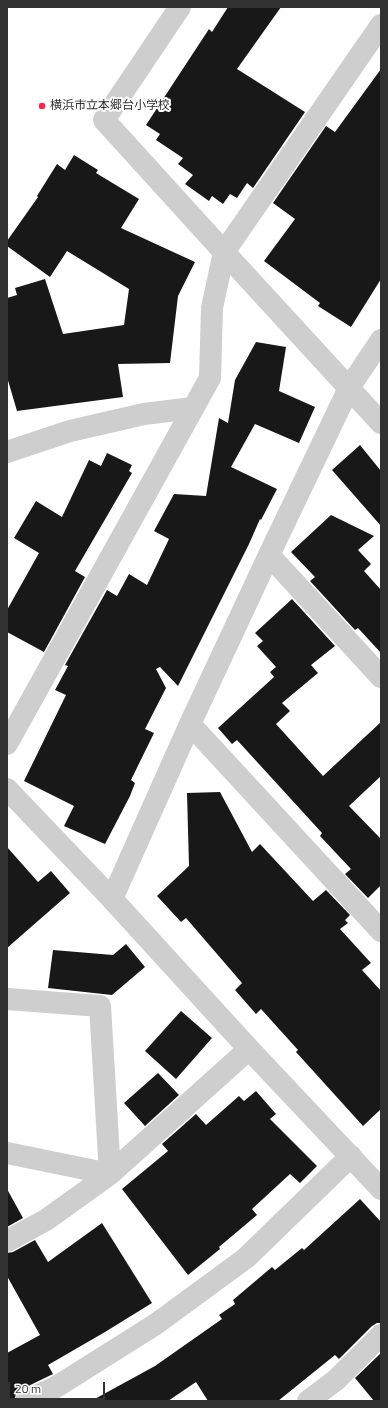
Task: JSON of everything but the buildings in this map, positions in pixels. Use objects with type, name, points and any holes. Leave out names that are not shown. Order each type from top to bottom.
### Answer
[{"type":"street","points":[[180,7],[104,120],[381,423]]},
{"type":"street","points":[[7,744],[210,378],[212,308],[224,252],[381,25]]},
{"type":"street","points":[[112,899],[190,724],[349,388],[381,340]]},
{"type":"street","points":[[7,452],[70,431],[144,414],[193,408]]},
{"type":"street","points":[[269,555],[381,677]]},
{"type":"street","points":[[190,724],[381,931]]},
{"type":"street","points":[[7,789],[112,899],[249,1049],[381,1189]]},
{"type":"street","points":[[7,999],[100,1006],[110,1174]]},
{"type":"street","points":[[7,1241],[46,1220],[110,1174],[249,1049]]},
{"type":"street","points":[[7,1153],[110,1174]]},
{"type":"street","points":[[26,1401],[56,1388],[156,1324],[246,1258],[351,1156]]},
{"type":"street","points":[[308,1401],[336,1380],[381,1335]]},
{"type":"place","name":"横浜市立本郷台小学校","points":[[42,106]]}]
